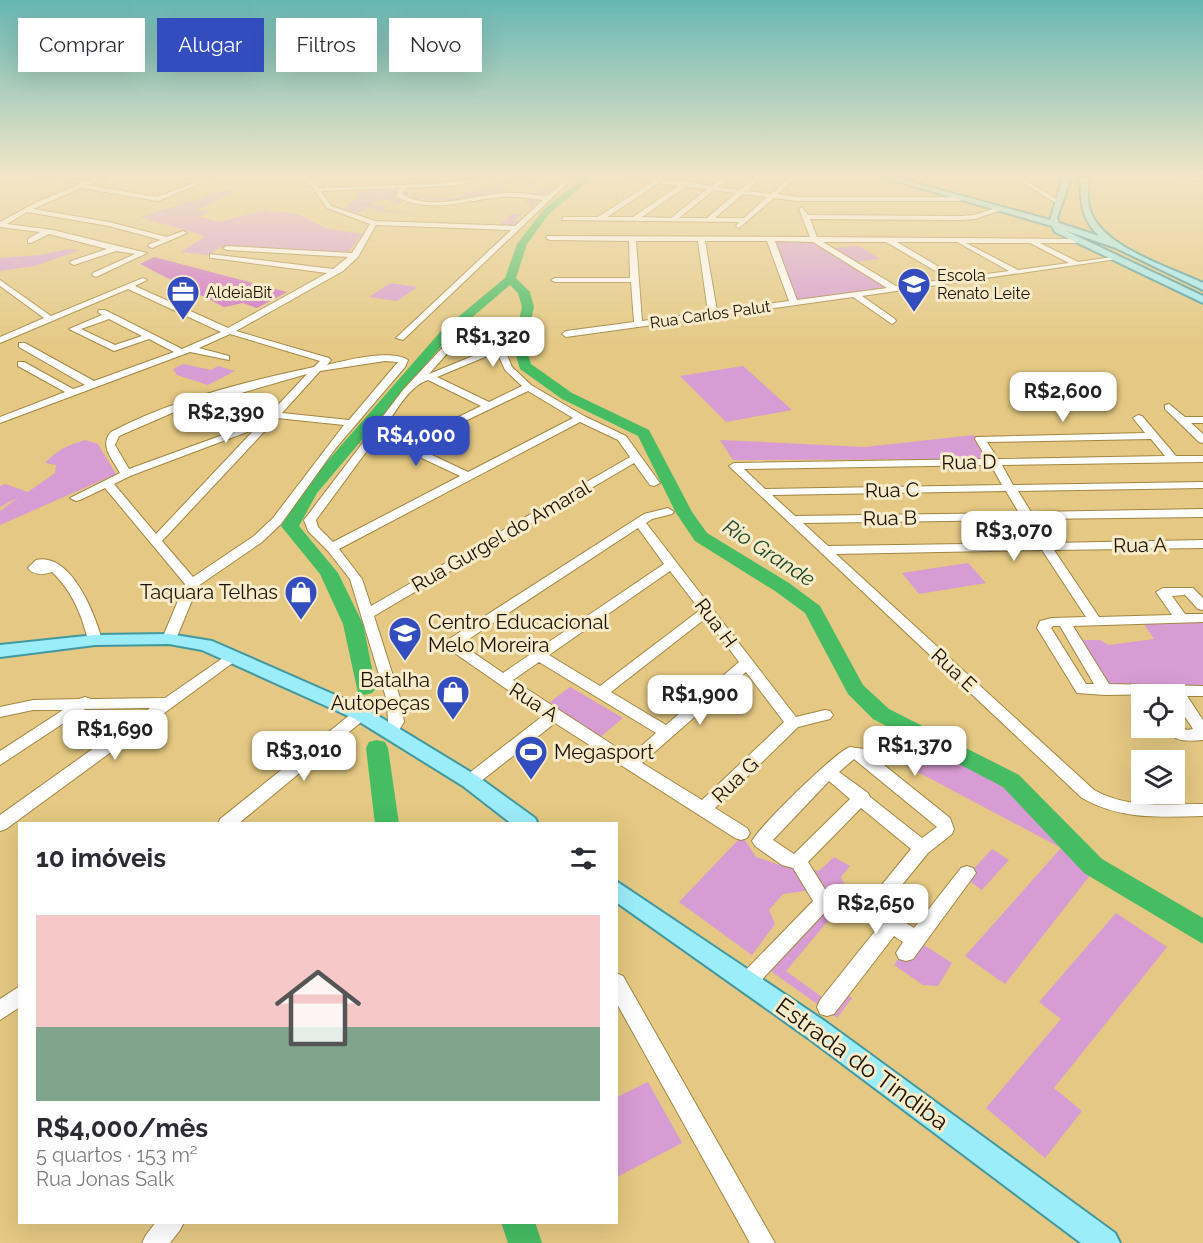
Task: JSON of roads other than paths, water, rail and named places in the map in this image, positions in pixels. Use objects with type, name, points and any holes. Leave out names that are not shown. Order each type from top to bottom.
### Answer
[{"type":"main road","points":[[1065,235],[1203,300]]},
{"type":"main road","points":[[1094,235],[1201,286]]},
{"type":"main road","points":[[1104,235],[1123,248]]},
{"type":"main road","points":[[1185,291],[1185,286],[1201,286]]},
{"type":"main road","points":[[0,651],[95,640],[169,639],[198,642],[361,714],[470,781],[525,822]]},
{"type":"main road","name":"Estrada do Tindiba","points":[[621,899],[748,981],[1105,1243]]},
{"type":"street","points":[[31,242],[42,235]]},
{"type":"street","points":[[63,235],[115,249],[143,253],[96,275]]},
{"type":"street","points":[[152,235],[167,239]]},
{"type":"street","points":[[152,246],[178,235]]},
{"type":"street","points":[[0,420],[228,332],[335,272],[355,255],[367,235]]},
{"type":"street","points":[[400,338],[507,235]]},
{"type":"street","points":[[813,235],[815,240],[893,288]]},
{"type":"street","points":[[550,238],[1076,241]]},
{"type":"street","points":[[632,239],[639,324]]},
{"type":"street","points":[[701,239],[713,314]]},
{"type":"street","points":[[770,239],[794,302]]},
{"type":"street","points":[[887,240],[956,280]]},
{"type":"street","points":[[957,240],[1017,272]]},
{"type":"street","points":[[1030,241],[1075,263]]},
{"type":"street","points":[[226,248],[355,255]]},
{"type":"street","points":[[74,263],[115,249]]},
{"type":"street","points":[[213,256],[335,272]]},
{"type":"street","name":"Rua Carlos Palut","points":[[566,334],[1113,259]]},
{"type":"street","points":[[0,339],[143,280]]},
{"type":"street","points":[[555,280],[635,280]]},
{"type":"street","points":[[0,282],[49,318]]},
{"type":"street","points":[[130,287],[228,332],[325,359],[327,362],[271,418],[156,542]]},
{"type":"street","points":[[854,294],[892,321]]},
{"type":"street","points":[[150,336],[114,348],[73,329],[106,314],[150,336],[186,350],[226,358]]},
{"type":"street","points":[[391,731],[396,722],[394,701],[356,579],[332,548],[312,528],[310,520],[376,433],[424,379],[456,337],[474,325],[488,321],[496,322],[500,348],[507,368],[528,387],[580,418],[622,438],[654,483]]},
{"type":"street","points":[[22,345],[93,385]]},
{"type":"street","points":[[424,379],[500,348]]},
{"type":"street","points":[[126,474],[110,446],[112,438],[121,430],[186,404],[320,369],[390,356],[400,358],[402,364],[350,423],[277,521],[258,539],[192,584],[169,639]]},
{"type":"street","points":[[21,364],[70,392]]},
{"type":"street","points":[[424,379],[487,405]]},
{"type":"street","points":[[406,446],[528,387]]},
{"type":"street","points":[[1169,407],[1203,440]]},
{"type":"street","points":[[76,498],[126,474],[271,418],[350,423]]},
{"type":"street","points":[[332,548],[580,418]]},
{"type":"street","points":[[1138,418],[1174,460]]},
{"type":"street","points":[[1183,420],[1203,420]]},
{"type":"street","points":[[376,433],[468,476]]},
{"type":"street","points":[[1095,620],[1026,515],[980,439],[1153,436]]},
{"type":"street","name":"Rua Gurgel do Amaral","points":[[368,614],[635,458]]},
{"type":"street","name":"Rua D","points":[[735,465],[1203,459]]},
{"type":"street","name":"Rua E","points":[[735,465],[735,469],[1088,794],[1111,807],[1128,810],[1203,810]]},
{"type":"street","points":[[107,483],[192,584]]},
{"type":"street","name":"Rua C","points":[[761,492],[1203,485]]},
{"type":"street","points":[[639,522],[648,516],[668,512]]},
{"type":"street","name":"Rua B","points":[[792,520],[1203,513]]},
{"type":"street","name":"Rua H","points":[[639,522],[793,723]]},
{"type":"street","name":"Rua A","points":[[639,522],[451,644],[554,715],[741,833]]},
{"type":"street","name":"Rua A","points":[[825,550],[1203,544]]},
{"type":"street","points":[[502,681],[671,565]]},
{"type":"street","points":[[54,567],[79,595],[95,640]]},
{"type":"street","points":[[1181,618],[1163,592],[1188,591],[1203,606]]},
{"type":"street","points":[[601,692],[707,611]]},
{"type":"street","points":[[1131,692],[1078,687],[1044,628],[1047,623],[1203,618]]},
{"type":"street","points":[[1064,622],[1105,690]]},
{"type":"street","points":[[0,824],[233,656]]},
{"type":"street","points":[[540,656],[667,733]]},
{"type":"street","points":[[632,763],[746,664]]},
{"type":"street","points":[[1185,691],[1203,691]]},
{"type":"street","points":[[0,712],[33,705],[85,702],[166,703]]},
{"type":"street","points":[[0,759],[8,751],[85,702]]},
{"type":"street","points":[[1185,705],[1203,733],[1185,736]]},
{"type":"street","points":[[228,822],[361,714]]},
{"type":"street","points":[[470,781],[554,715]]},
{"type":"street","name":"Rua G","points":[[704,809],[793,723],[825,715]]},
{"type":"street","points":[[748,981],[823,902],[876,900],[882,897],[922,848],[946,826],[858,753],[853,753],[828,772],[762,839],[763,843],[788,860],[798,861]]},
{"type":"street","points":[[828,772],[862,797],[922,848]]},
{"type":"street","points":[[798,861],[862,797]]},
{"type":"street","points":[[798,861],[823,902]]},
{"type":"street","points":[[855,900],[892,924],[911,946],[967,873]]},
{"type":"street","points":[[827,1007],[892,924]]},
{"type":"street","points":[[618,986],[763,1243]]},
{"type":"street","points":[[0,1011],[18,997]]},
{"type":"street","points":[[154,1243],[170,1224]]},
{"type":"waterway","name":"Rio Grande","points":[[510,279],[522,244],[529,235]]},
{"type":"waterway","points":[[365,688],[353,624],[329,573],[290,526],[310,491],[445,334],[510,279]]},
{"type":"waterway","name":"Rio Grande","points":[[510,279],[524,292],[528,307],[519,345],[525,366],[567,396],[644,433],[684,513],[701,537],[782,587],[813,610],[855,689],[881,714],[1011,781],[1093,866],[1203,932]]},
{"type":"waterway","points":[[377,748],[387,822]]},
{"type":"waterway","points":[[519,1224],[525,1243]]},
{"type":"place","name":"Escola Renato Leite","points":[[914,313]]},
{"type":"place","name":"AldeiaBit","points":[[183,321]]},
{"type":"place","name":"Taquara Telhas","points":[[301,621]]},
{"type":"place","name":"Centro Educacional Melo Moreira","points":[[405,662]]},
{"type":"place","name":"Batalha Autopeças","points":[[453,721]]},
{"type":"place","name":"Megasport","points":[[531,781]]}]
